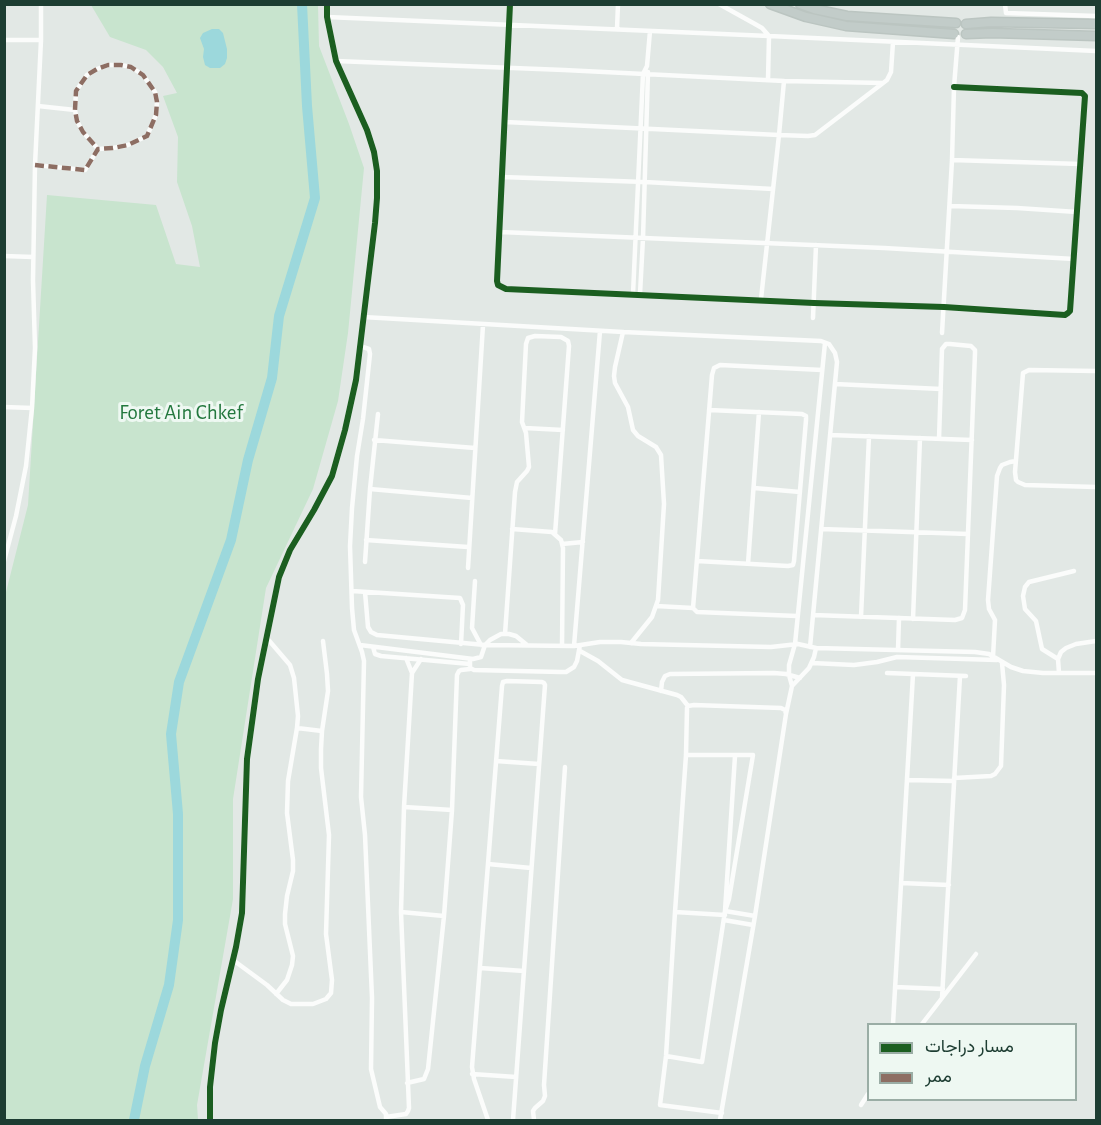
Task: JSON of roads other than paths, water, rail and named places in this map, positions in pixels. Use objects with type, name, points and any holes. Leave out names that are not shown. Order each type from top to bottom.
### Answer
[{"type":"highway","points":[[770,4],[846,26],[959,37],[992,33],[1096,36]]},
{"type":"highway","points":[[800,4],[840,15],[966,24],[991,22],[1096,24]]},
{"type":"highway","points":[[956,22],[952,27],[959,37]]},
{"type":"highway","points":[[959,37],[967,29],[966,24]]},
{"type":"street","points":[[4,561],[26,466],[32,408],[35,165],[41,4]]},
{"type":"street","points":[[210,1120],[210,1087],[215,1043],[240,926],[248,745],[266,637],[284,564],[326,488],[336,465],[356,380],[375,223],[377,171],[374,152],[367,130],[336,61],[327,17],[327,4]]},
{"type":"street","points":[[510,4],[497,281],[498,285],[506,289],[944,307],[1065,315],[1070,311],[1085,96],[1082,93],[954,87]]},
{"type":"street","points":[[617,29],[618,4]]},
{"type":"street","points":[[719,4],[755,24],[769,36],[768,80]]},
{"type":"street","points":[[1005,4],[1006,13],[1096,16]]},
{"type":"street","points":[[327,17],[893,42],[959,37],[1096,51]]},
{"type":"street","points":[[640,294],[650,31]]},
{"type":"street","points":[[942,333],[950,206],[954,87],[959,37]]},
{"type":"street","points":[[4,40],[41,40]]},
{"type":"street","points":[[505,122],[815,135],[890,76],[893,42]]},
{"type":"street","points":[[336,61],[784,81],[883,83]]},
{"type":"street","points":[[108,65],[132,68],[149,81],[155,92],[156,115],[147,136],[128,145],[98,148],[83,132],[77,121],[76,91],[87,75],[97,69],[108,65]]},
{"type":"street","points":[[633,294],[643,74],[647,66]]},
{"type":"street","points":[[761,299],[784,81]]},
{"type":"street","points":[[38,106],[75,110]]},
{"type":"street","points":[[35,165],[86,170],[98,148]]},
{"type":"street","points":[[952,160],[1080,164]]},
{"type":"street","points":[[502,177],[773,189]]},
{"type":"street","points":[[950,206],[1077,212]]},
{"type":"street","points":[[500,232],[946,251],[1074,259]]},
{"type":"street","points":[[813,318],[816,245]]},
{"type":"street","points":[[4,256],[33,256]]},
{"type":"street","points":[[363,317],[821,341],[829,344],[835,353],[837,362],[810,647]]},
{"type":"street","points":[[468,568],[483,325]]},
{"type":"street","points":[[549,336],[550,327]]},
{"type":"street","points":[[574,646],[600,331]]},
{"type":"street","points":[[623,332],[615,367],[615,383],[628,407],[633,430],[638,436],[656,447],[661,455],[664,504],[660,587],[656,606],[652,617],[631,643]]},
{"type":"street","points":[[505,634],[516,486],[529,467],[525,428],[522,422],[526,340],[530,336],[565,338],[569,345],[555,534]]},
{"type":"street","points":[[720,1120],[792,686],[789,675],[790,660],[795,644],[825,343]]},
{"type":"street","points":[[813,615],[955,620],[962,618],[965,610],[975,353],[973,348],[967,345],[944,346],[939,439]]},
{"type":"street","points":[[360,346],[369,349],[370,354],[357,456],[350,546],[354,630],[363,656],[364,679],[361,797],[365,835],[372,998],[370,1069],[380,1107],[386,1119],[408,1112],[401,912],[404,807],[412,673],[406,658]]},
{"type":"street","points":[[693,608],[712,371],[716,366],[822,369]]},
{"type":"street","points":[[1096,371],[1029,370],[1023,373],[1015,477],[1022,484],[1096,487]]},
{"type":"street","points":[[835,384],[941,389]]},
{"type":"street","points":[[4,407],[32,408]]},
{"type":"street","points":[[697,561],[793,565],[800,492],[806,416],[709,410]]},
{"type":"street","points":[[748,564],[759,412]]},
{"type":"street","points":[[365,562],[378,414]]},
{"type":"street","points":[[525,428],[563,430]]},
{"type":"street","points":[[830,435],[972,440]]},
{"type":"street","points":[[861,616],[869,436]]},
{"type":"street","points":[[913,619],[920,438]]},
{"type":"street","points":[[374,440],[475,448]]},
{"type":"street","points":[[993,657],[995,620],[989,609],[988,600],[997,476],[1002,465],[1016,462]]},
{"type":"street","points":[[753,488],[800,492]]},
{"type":"street","points":[[370,489],[472,498]]},
{"type":"street","points":[[512,529],[548,531],[561,540],[562,646]]},
{"type":"street","points":[[821,529],[968,534]]},
{"type":"street","points":[[366,540],[468,547]]},
{"type":"street","points":[[562,544],[582,542]]},
{"type":"street","points":[[1058,659],[1042,649],[1036,621],[1025,609],[1023,596],[1029,582],[1074,571]]},
{"type":"street","points":[[407,1083],[424,1079],[428,1069],[444,916],[452,810],[457,675],[481,657],[483,645],[472,628],[475,581]]},
{"type":"street","points":[[352,591],[460,598],[463,605],[461,644]]},
{"type":"street","points":[[365,592],[368,627],[374,634],[461,644],[574,646],[580,648],[622,680],[681,697],[688,706],[666,1056],[660,1105],[722,1113]]},
{"type":"street","points":[[656,606],[693,608],[697,612],[797,616]]},
{"type":"street","points":[[898,650],[899,618]]},
{"type":"street","points":[[483,645],[496,636],[505,634],[516,636],[526,645]]},
{"type":"street","points":[[266,637],[290,665],[297,697],[297,728],[287,798],[293,870],[286,896],[285,914],[293,956],[287,980],[276,993]]},
{"type":"street","points":[[233,960],[291,1004],[313,1004],[326,999],[333,987],[326,934],[329,835],[321,768],[322,731],[328,691],[323,641]]},
{"type":"street","points":[[1059,673],[1058,659],[1061,652],[1087,641],[1096,641]]},
{"type":"street","points":[[580,648],[600,642],[771,647],[795,644],[816,648],[975,652],[989,654],[1011,668],[1023,671],[1096,673]]},
{"type":"street","points":[[360,645],[470,664]]},
{"type":"street","points":[[373,647],[377,655],[523,671],[566,672],[574,667],[580,648]]},
{"type":"street","points":[[792,686],[812,663],[816,648]]},
{"type":"street","points":[[812,663],[854,665],[897,657],[1000,662]]},
{"type":"street","points":[[412,673],[421,659]]},
{"type":"street","points":[[908,780],[954,779],[995,774],[1000,766],[1004,685],[1000,662]]},
{"type":"street","points":[[523,671],[523,681]]},
{"type":"street","points":[[887,673],[963,676],[954,779],[942,998]]},
{"type":"street","points":[[661,691],[665,676],[670,674],[774,674],[800,678]]},
{"type":"street","points":[[893,1023],[913,674]]},
{"type":"street","points":[[488,1120],[472,1074],[502,684],[507,681],[523,681],[545,684],[513,1120]]},
{"type":"street","points":[[688,706],[781,708],[786,714]]},
{"type":"street","points":[[297,728],[322,731]]},
{"type":"street","points":[[666,1056],[702,1062],[753,755],[686,755]]},
{"type":"street","points":[[725,915],[735,756]]},
{"type":"street","points":[[496,761],[539,764]]},
{"type":"street","points":[[525,1120],[534,1120],[533,1112],[545,1096],[564,767]]},
{"type":"street","points":[[404,807],[452,810]]},
{"type":"street","points":[[488,864],[531,868]]},
{"type":"street","points":[[901,883],[949,885]]},
{"type":"street","points":[[401,912],[444,916]]},
{"type":"street","points":[[675,912],[755,916]]},
{"type":"street","points":[[725,915],[753,925]]},
{"type":"street","points":[[923,1023],[976,954]]},
{"type":"street","points":[[480,968],[524,971]]},
{"type":"street","points":[[895,987],[943,989]]},
{"type":"street","points":[[472,1074],[516,1077]]},
{"type":"street","points":[[861,1105],[867,1096]]},
{"type":"water","points":[[219,29],[223,33],[227,49],[225,64],[220,68],[210,68],[205,65],[203,57],[204,49],[200,38],[203,33]]},
{"type":"waterway","points":[[134,1120],[145,1066],[169,985],[178,920],[178,814],[171,734],[179,682],[231,540],[248,460],[272,378],[279,316],[315,198],[307,106],[302,4]]},
{"type":"park label","name":"Foret Ain Chkef","points":[[181,413]]}]
